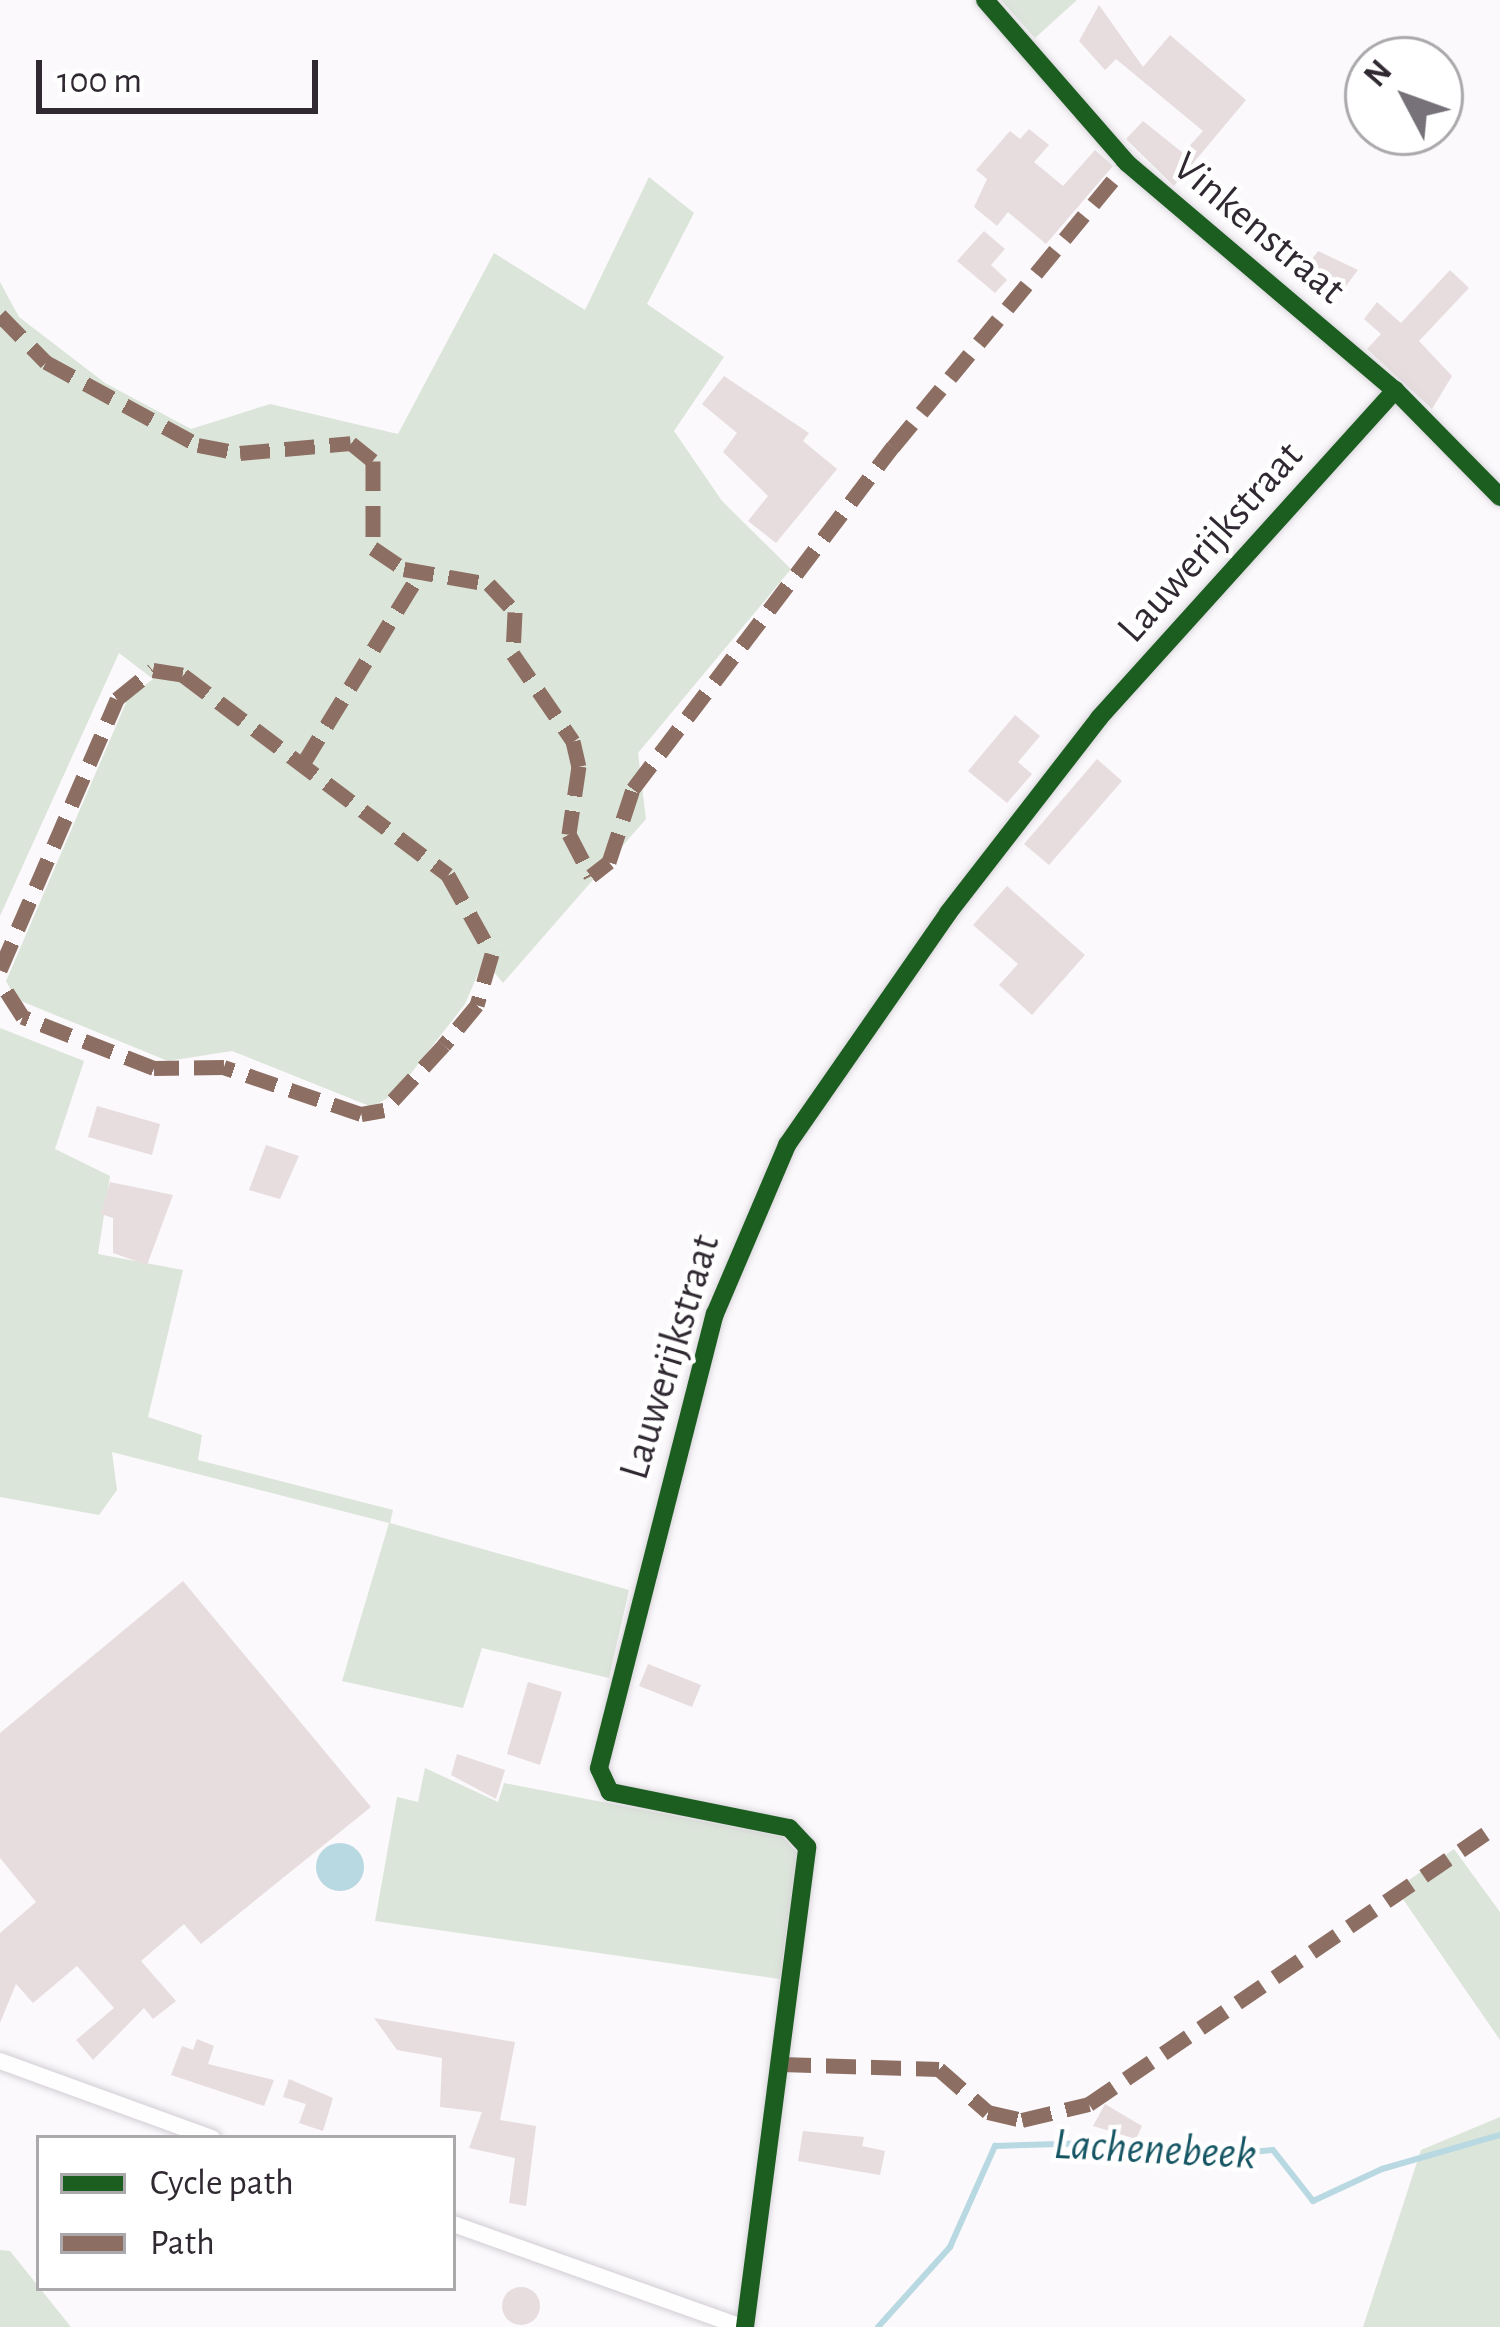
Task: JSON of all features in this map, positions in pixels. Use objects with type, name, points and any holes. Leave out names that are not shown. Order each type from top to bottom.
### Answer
[{"type":"street","name":"Vinkenstraat","points":[[985,0],[1127,163],[1395,390],[1500,496]]},
{"type":"street","name":"Lauwerijkstraat","points":[[743,2327],[807,1847],[789,1828],[610,1792],[599,1768],[715,1314],[787,1145],[948,913],[1099,718],[1395,390]]},
{"type":"street","points":[[0,2061],[204,2135]]},
{"type":"street","points":[[456,2225],[743,2327]]},
{"type":"shaded area","points":[[1001,0],[1077,0],[1035,38]]},
{"type":"shaded area","points":[[649,177],[694,213],[647,304],[724,357],[674,431],[722,501],[791,569],[638,753],[646,819],[503,983],[484,960],[465,1004],[395,1094],[372,1107],[232,1051],[168,1061],[16,999],[6,981],[128,698],[153,679],[119,653],[0,916],[0,282],[19,317],[105,383],[191,429],[270,404],[398,434],[494,253],[585,310]]},
{"type":"shaded area","points":[[0,1028],[84,1061],[55,1149],[110,1176],[98,1254],[183,1270],[148,1417],[202,1435],[198,1460],[393,1510],[390,1523],[629,1590],[609,1678],[482,1648],[463,1708],[342,1681],[389,1523],[112,1452],[117,1490],[99,1515],[0,1497]]},
{"type":"shaded area","points":[[425,1768],[498,1802],[504,1783],[783,1837],[797,1853],[780,1979],[375,1921],[397,1797],[418,1802]]},
{"type":"shaded area","points":[[1454,1849],[1500,1912],[1500,2040],[1396,1889]]},
{"type":"shaded area","points":[[1500,2117],[1500,2327],[1363,2327],[1421,2150]]},
{"type":"shaded area","points":[[0,2250],[10,2251],[36,2283],[36,2291],[42,2291],[71,2327],[0,2327]]},
{"type":"water","points":[[340,1843],[357,1850],[364,1867],[357,1884],[340,1891],[323,1884],[316,1867],[323,1850]]},
{"type":"building","points":[[1099,5],[1143,67],[1170,35],[1246,100],[1174,186],[1126,139],[1143,121],[1183,153],[1203,131],[1116,59],[1105,70],[1079,41]]},
{"type":"building","points":[[1029,129],[1049,145],[1034,162],[1063,186],[1095,150],[1113,166],[1046,244],[1008,212],[997,226],[974,207],[987,179],[976,170],[1010,131],[1020,139]]},
{"type":"building","points":[[984,231],[1005,249],[991,265],[1007,280],[995,293],[957,261]]},
{"type":"building","points":[[1318,251],[1358,270],[1339,295],[1304,270]]},
{"type":"building","points":[[1450,270],[1469,288],[1419,341],[1452,376],[1432,409],[1367,349],[1381,334],[1364,319],[1377,302],[1401,323]]},
{"type":"building","points":[[724,376],[809,433],[803,441],[837,469],[776,543],[748,521],[768,496],[723,452],[737,433],[702,404]]},
{"type":"building","points":[[1015,715],[1040,736],[1018,762],[1032,774],[1007,803],[968,771]]},
{"type":"building","points":[[1097,759],[1122,781],[1049,865],[1024,844]]},
{"type":"building","points":[[1007,886],[1085,955],[1032,1015],[999,985],[1018,964],[973,925]]},
{"type":"building","points":[[97,1106],[160,1124],[152,1155],[88,1137]]},
{"type":"building","points":[[266,1145],[299,1156],[280,1199],[249,1190]]},
{"type":"building","points":[[110,1182],[173,1195],[147,1265],[113,1253],[113,1218],[101,1214]]},
{"type":"building","points":[[183,1581],[371,1807],[201,1944],[184,1924],[141,1961],[176,2001],[153,2019],[144,2008],[93,2060],[76,2040],[114,2008],[77,1966],[33,2003],[16,1984],[0,2023],[0,1933],[36,1902],[0,1858],[0,1733]]},
{"type":"building","points":[[648,1664],[701,1685],[692,1707],[639,1686]]},
{"type":"building","points":[[528,1682],[562,1692],[540,1765],[507,1754]]},
{"type":"building","points":[[457,1754],[505,1770],[496,1799],[451,1775]]},
{"type":"building","points":[[374,2018],[515,2042],[500,2120],[536,2126],[526,2206],[509,2203],[515,2158],[469,2148],[482,2112],[440,2107],[442,2058],[397,2050]]},
{"type":"building","points":[[197,2039],[214,2046],[208,2064],[274,2080],[264,2106],[171,2075],[182,2046],[193,2050]]},
{"type":"building","points":[[289,2079],[333,2098],[323,2131],[299,2123],[306,2104],[283,2097]]},
{"type":"building","points":[[1105,2104],[1142,2126],[1136,2139],[1093,2126]]},
{"type":"building","points":[[803,2131],[864,2137],[862,2146],[885,2151],[880,2175],[798,2161]]},
{"type":"building","points":[[521,2287],[534,2293],[540,2306],[534,2319],[521,2325],[508,2319],[502,2306],[508,2293]]},
{"type":"waterway","name":"Lachenebeek","points":[[878,2327],[950,2247],[995,2146],[1093,2143],[1195,2158],[1273,2150],[1313,2201],[1382,2169],[1500,2135]]},
{"type":"marked path","points":[[0,315],[46,362],[198,445],[240,453],[351,443],[373,461],[373,548],[404,569],[489,584],[515,612],[513,654],[573,741],[579,766],[569,834],[591,876],[609,862],[633,789],[893,447],[1127,163]]},
{"type":"marked path","points":[[303,764],[422,570]]},
{"type":"marked path","points":[[0,970],[117,699],[153,670],[183,675],[448,875],[492,954],[477,1005],[384,1110],[361,1114],[224,1067],[154,1068],[23,1017],[0,981]]},
{"type":"marked path","points":[[781,2064],[939,2069],[988,2112],[1022,2120],[1089,2104],[1494,1828]]},
{"type":"cycle path","points":[[985,0],[1127,163],[1395,390],[1500,497]]},
{"type":"cycle path","points":[[745,2327],[807,1847],[789,1828],[610,1792],[599,1768],[715,1314],[787,1145],[948,913],[1099,718],[1395,390]]}]
